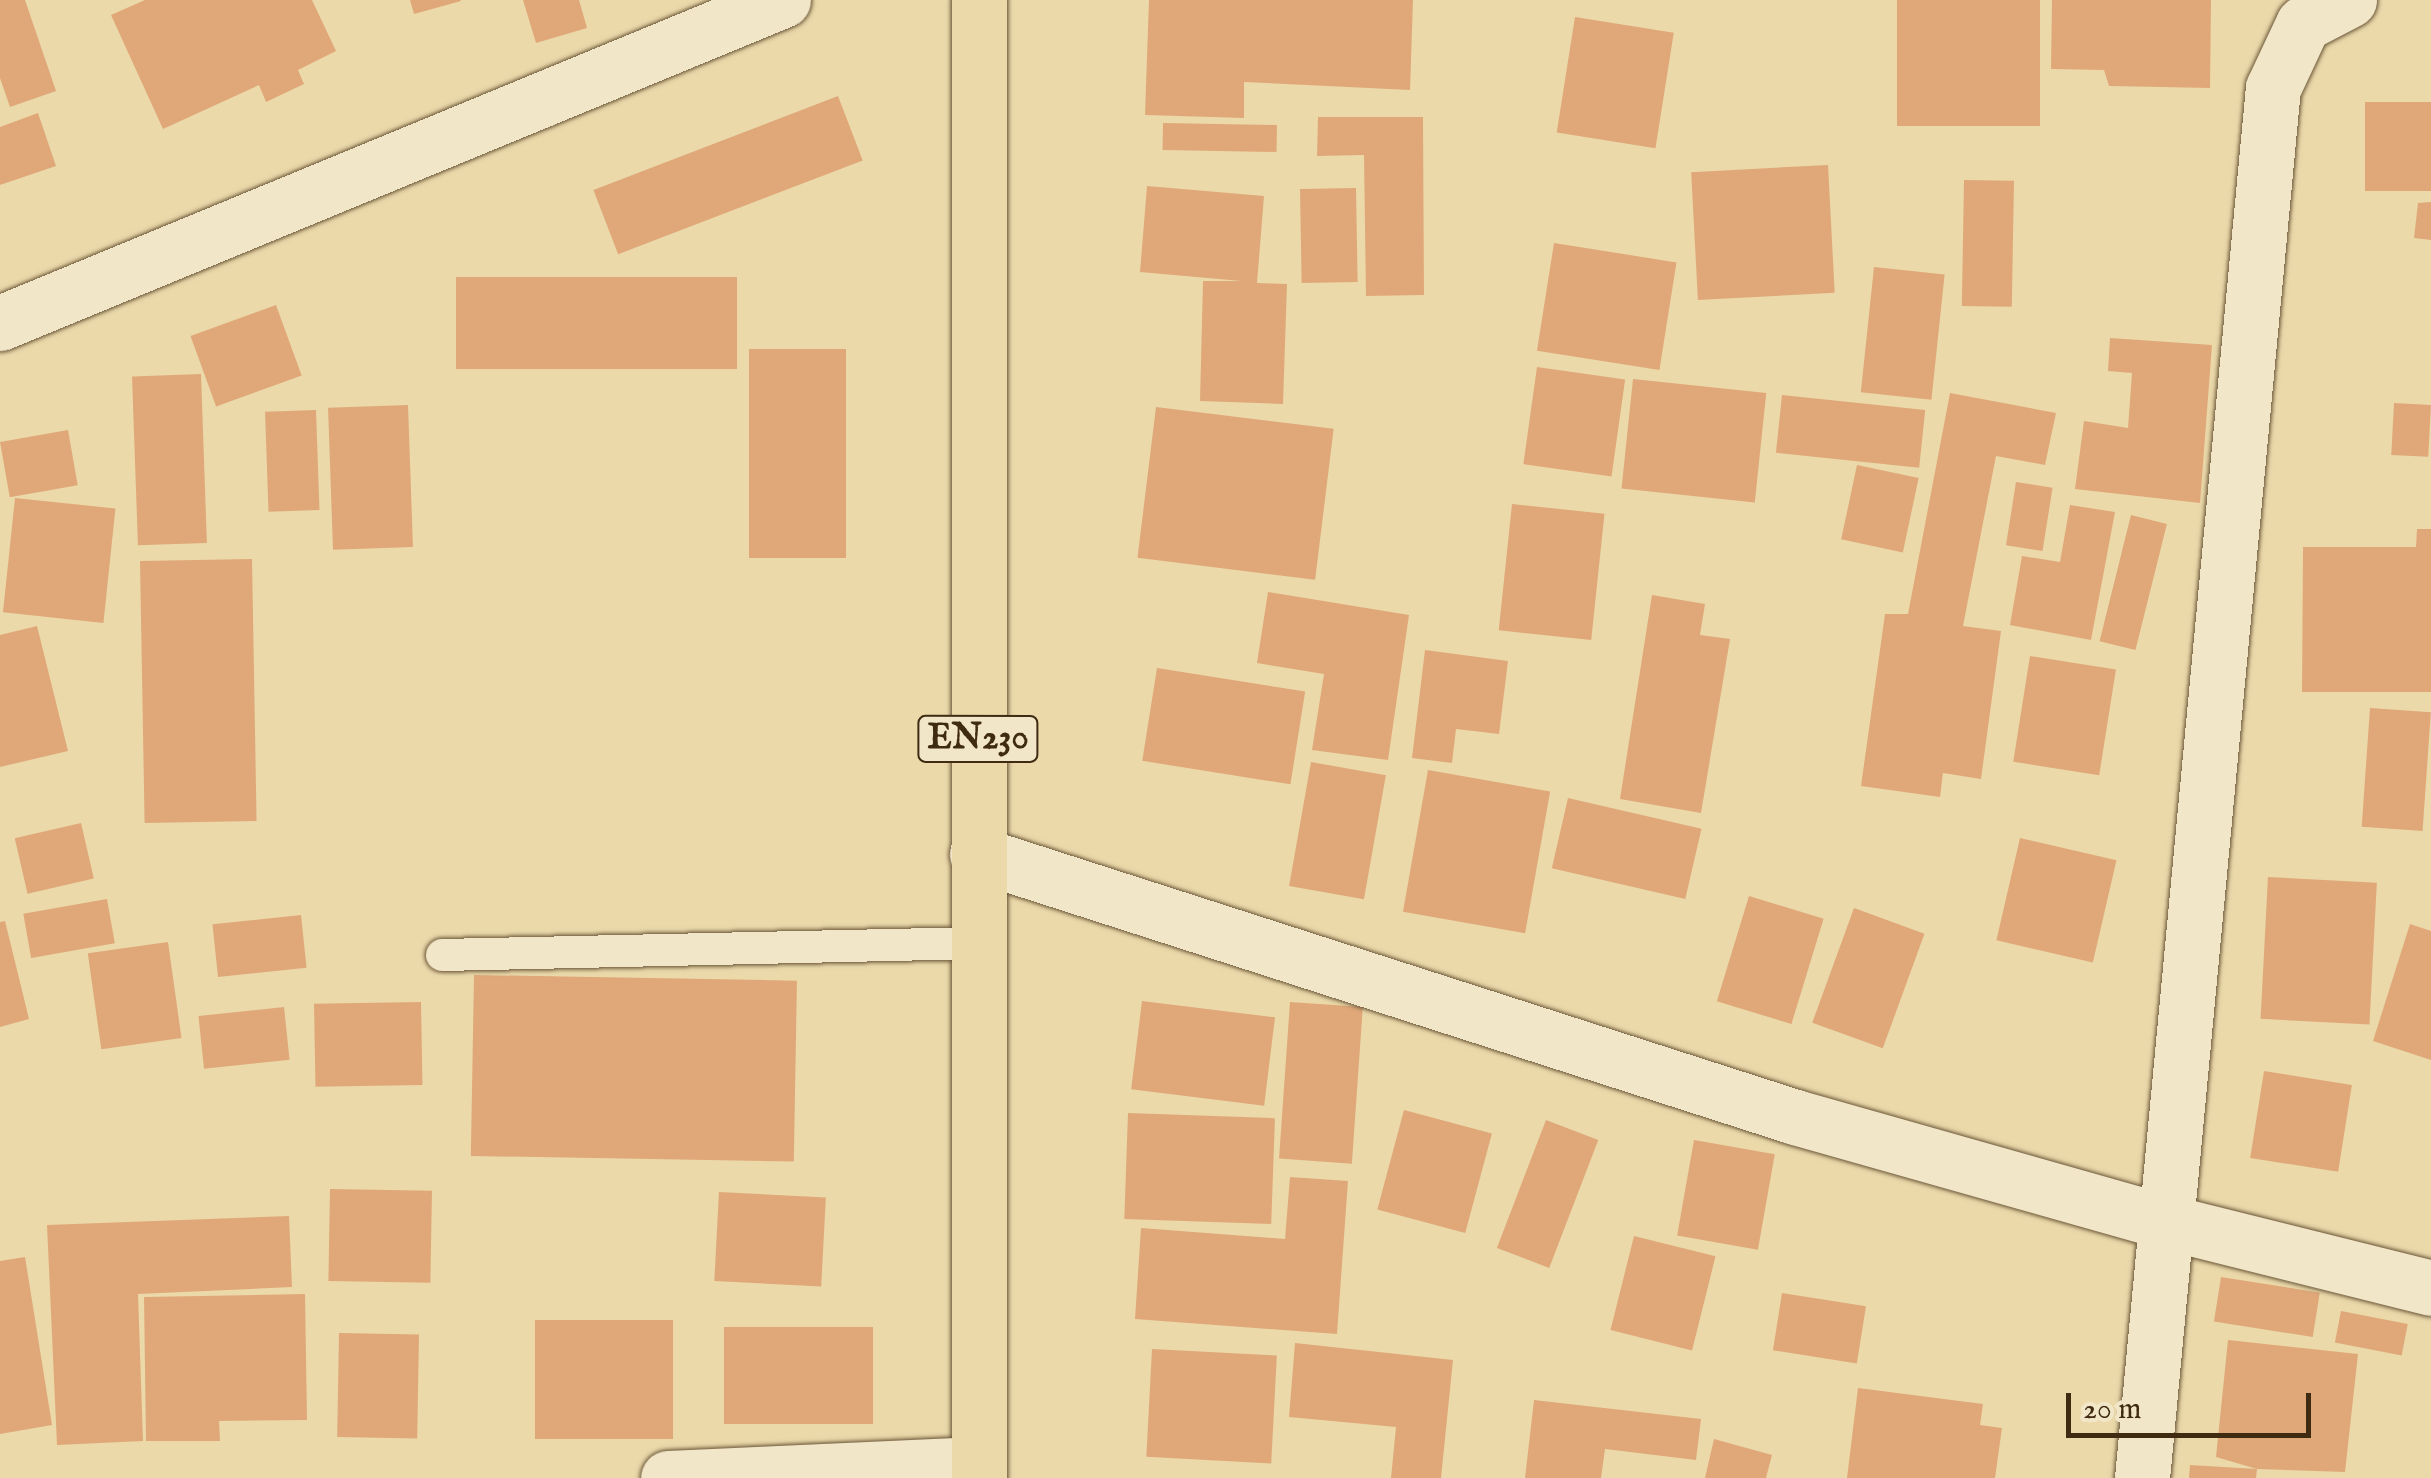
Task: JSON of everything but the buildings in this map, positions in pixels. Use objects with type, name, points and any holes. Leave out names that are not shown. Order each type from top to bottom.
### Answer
[{"type":"main road","name":"EN230","points":[[979,0],[979,1471]]},
{"type":"street","points":[[0,323],[784,0]]},
{"type":"street","points":[[2142,1478],[2273,88],[2303,24],[2349,0]]},
{"type":"street","points":[[978,854],[1796,1117],[2167,1222],[2431,1288]]},
{"type":"street","points":[[668,1478],[979,1471]]},
{"type":"lane","points":[[442,955],[977,943]]}]
